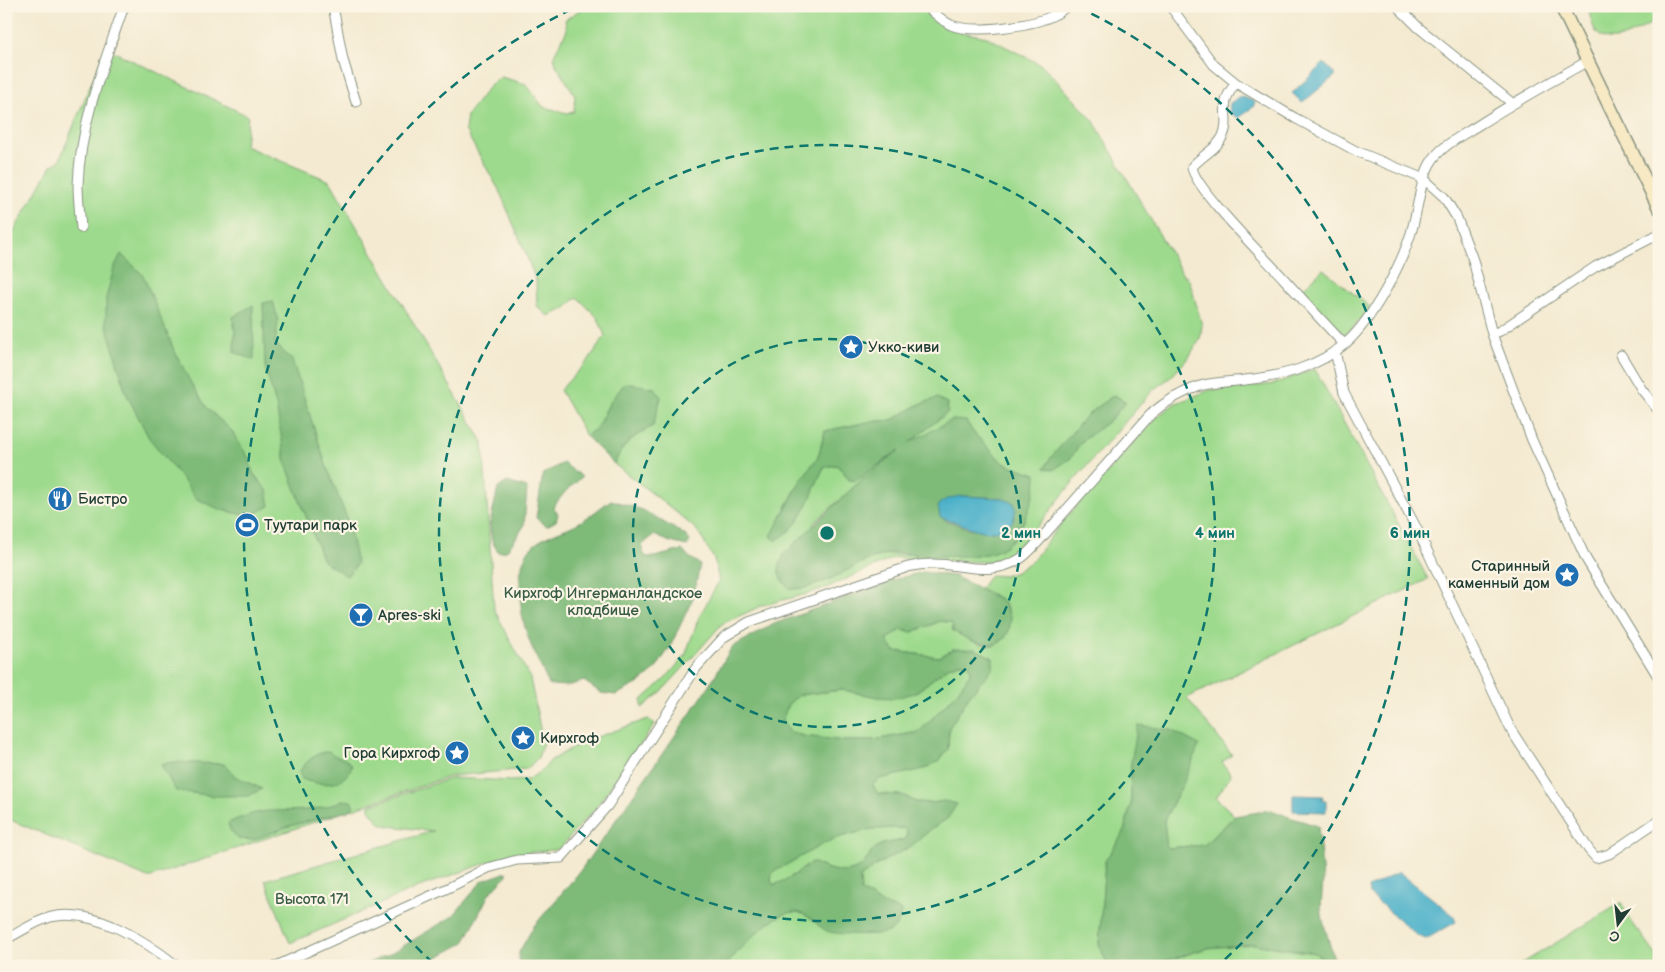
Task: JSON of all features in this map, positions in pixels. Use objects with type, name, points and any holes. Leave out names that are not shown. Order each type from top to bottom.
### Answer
[{"type":"street","points":[[81,228],[78,185],[84,135],[89,113],[124,6]]},
{"type":"street","points":[[333,6],[343,60],[356,102]]},
{"type":"street","points":[[926,6],[950,24],[959,27],[980,28],[1013,27],[1054,16],[1067,6]]},
{"type":"street","points":[[1170,6],[1214,65],[1236,83],[1356,151],[1424,179],[1444,197],[1457,218],[1473,260],[1492,334],[1532,440],[1586,559],[1659,678]]},
{"type":"street","points":[[1397,6],[1419,28],[1512,103]]},
{"type":"street","points":[[1562,6],[1659,208]]},
{"type":"street","points":[[276,966],[488,868],[517,860],[561,858],[608,806],[696,668],[724,637],[736,629],[756,619],[908,567],[932,564],[982,569],[1011,564],[1019,560],[1038,542],[1160,406],[1200,386],[1290,372],[1310,366],[1335,352],[1361,328],[1376,307],[1395,270],[1411,234],[1424,179],[1431,162],[1448,144],[1512,103],[1588,61]]},
{"type":"street","points":[[1236,83],[1229,91],[1225,102],[1224,135],[1218,144],[1192,167],[1192,172],[1199,184],[1226,216],[1344,344]]},
{"type":"street","points":[[1492,334],[1500,331],[1595,268],[1659,234]]},
{"type":"street","points":[[1335,352],[1344,393],[1417,528],[1510,730],[1589,850],[1596,858],[1609,854],[1659,820]]},
{"type":"street","points":[[1621,355],[1642,390],[1659,411]]},
{"type":"street","points":[[6,939],[48,918],[81,917],[121,929],[177,966]]},
{"type":"green space","points":[[586,6],[601,9],[617,6],[919,6],[945,27],[987,37],[1043,66],[1093,120],[1183,275],[1189,279],[1202,325],[1200,338],[1189,357],[1171,377],[1154,389],[1077,477],[1026,541],[1002,560],[990,562],[913,560],[896,557],[828,587],[763,605],[722,624],[661,692],[642,708],[642,700],[665,679],[685,656],[699,617],[719,581],[714,559],[697,530],[614,464],[629,441],[653,426],[661,397],[610,402],[597,428],[586,436],[560,390],[588,361],[605,336],[598,318],[577,297],[565,309],[548,316],[537,306],[536,281],[526,254],[499,190],[465,130],[467,115],[491,84],[501,77],[526,84],[543,107],[567,113],[574,112],[575,95],[556,65],[554,55],[567,30],[565,20]],"holes":[[[1114,395],[1126,402],[1110,420],[1081,442],[1069,439],[1086,416]],[[947,403],[948,412],[849,480],[836,465],[824,467],[817,481],[781,516],[801,480],[818,457],[825,431],[868,422],[892,420],[920,404]],[[966,421],[973,432],[1003,463],[1035,474],[1014,539],[999,550],[978,555],[887,554],[860,562],[846,571],[813,524],[857,484],[908,443]]]},
{"type":"green space","points":[[1588,6],[1659,6],[1659,19],[1626,36],[1608,39],[1601,36],[1595,30]]},
{"type":"green space","name":"Туутари парк","points":[[106,48],[248,116],[245,146],[330,181],[483,442],[494,609],[530,678],[543,743],[538,758],[527,769],[451,776],[148,878],[6,818],[6,245],[51,166],[59,161]]},
{"type":"green space","points":[[121,254],[143,275],[174,350],[191,383],[207,408],[231,430],[248,457],[253,473],[267,490],[270,506],[250,516],[221,510],[195,498],[184,481],[149,438],[126,393],[106,323],[106,298],[114,268]]},
{"type":"green space","points":[[1323,269],[1370,307],[1346,335],[1301,290]]},
{"type":"green space","points":[[273,301],[278,321],[275,343],[292,360],[326,465],[348,521],[357,564],[347,576],[323,561],[286,464],[276,405],[265,367],[263,303]]},
{"type":"green space","points":[[253,305],[254,360],[234,352],[235,333],[233,317]]},
{"type":"green space","points":[[1315,369],[1428,579],[1187,698],[1232,755],[1222,762],[1231,775],[1216,798],[1235,816],[1204,845],[1166,848],[1164,820],[1183,784],[1131,762],[1131,804],[1124,832],[1105,862],[1099,944],[1108,966],[726,966],[739,950],[766,925],[786,914],[794,912],[803,914],[828,931],[901,911],[881,903],[861,891],[860,878],[878,864],[910,847],[948,818],[944,801],[933,803],[916,802],[902,795],[877,794],[873,785],[879,779],[895,774],[948,749],[949,728],[969,696],[993,667],[992,658],[953,649],[939,657],[894,651],[887,640],[901,630],[912,632],[941,621],[953,623],[953,631],[978,643],[993,645],[1000,642],[1005,638],[1010,625],[1008,611],[999,598],[980,589],[990,575],[1005,576],[1016,572],[1032,561],[1064,520],[1156,418],[1174,404],[1210,390],[1273,384]]},
{"type":"green space","points":[[625,383],[655,388],[661,397],[653,426],[629,441],[614,464],[586,436],[597,428],[610,402]]},
{"type":"green space","points":[[1114,395],[1126,402],[1110,420],[1081,442],[1071,458],[1053,470],[1045,468],[1049,460],[1086,416]]},
{"type":"green space","points":[[937,398],[947,403],[948,412],[910,442],[952,420],[966,421],[973,432],[1003,463],[1036,474],[1034,494],[1030,507],[1015,536],[1003,548],[992,553],[973,556],[886,554],[815,585],[790,589],[779,573],[784,554],[857,484],[899,450],[856,481],[849,480],[836,465],[824,467],[800,518],[793,527],[775,541],[771,536],[801,480],[818,457],[825,431],[868,422],[892,420],[920,404]],"holes":[[[963,496],[1001,498],[1013,521],[1005,526],[971,529],[945,520],[943,501]]]},
{"type":"green space","points":[[563,463],[582,477],[565,492],[553,507],[558,514],[556,521],[547,526],[536,518],[543,474]]},
{"type":"green space","points":[[507,482],[527,488],[524,526],[506,551],[498,552],[492,541],[490,524],[498,488]]},
{"type":"green space","name":"Кирхгоф Ингерманландское кладбище","points":[[611,500],[643,510],[685,535],[690,541],[687,546],[670,542],[654,535],[642,545],[643,553],[647,557],[655,557],[682,550],[698,563],[700,565],[693,598],[670,647],[655,670],[639,683],[616,695],[601,693],[584,681],[567,686],[549,685],[532,648],[522,614],[520,580],[523,561],[535,544],[580,522]]},
{"type":"green space","points":[[923,572],[954,576],[1002,600],[1011,618],[1009,630],[1004,639],[994,645],[972,641],[953,631],[952,623],[941,621],[912,632],[901,630],[887,640],[894,651],[939,657],[953,649],[975,649],[993,658],[993,668],[969,696],[949,728],[948,749],[939,761],[924,769],[879,779],[873,785],[878,794],[902,795],[916,802],[933,803],[944,801],[957,804],[948,818],[910,847],[878,864],[860,878],[861,891],[881,903],[901,911],[895,927],[886,933],[849,934],[832,932],[827,931],[803,914],[794,912],[776,918],[766,925],[747,942],[726,966],[519,966],[519,952],[534,926],[578,874],[704,694],[732,647],[774,624],[899,578]],"holes":[[[965,663],[971,672],[956,694],[919,732],[867,741],[845,741],[803,736],[789,731],[782,721],[788,704],[799,695],[842,690],[894,698],[915,693],[948,667]],[[903,828],[907,832],[906,838],[877,847],[865,862],[853,870],[846,872],[832,870],[812,862],[794,875],[774,885],[771,881],[772,873],[836,838],[871,829]]]},
{"type":"green space","points":[[965,663],[971,668],[971,672],[956,694],[919,732],[867,741],[845,741],[803,736],[789,731],[782,721],[788,704],[799,695],[842,690],[878,697],[915,693],[948,667]]},
{"type":"green space","name":"Высота 171","points":[[648,719],[655,724],[591,814],[561,847],[555,850],[503,857],[419,887],[290,943],[265,880],[434,831],[388,826],[380,823],[370,811],[370,805],[452,778],[527,780],[542,771],[551,760],[583,742]]},
{"type":"green space","points":[[1138,725],[1171,730],[1199,745],[1183,784],[1164,820],[1167,848],[1204,845],[1235,816],[1271,810],[1318,826],[1323,880],[1321,907],[1323,921],[1336,966],[1315,953],[1253,944],[1207,948],[1170,960],[1141,966],[1108,966],[1099,944],[1105,861],[1124,832],[1131,804],[1131,762]]},
{"type":"green space","points":[[329,751],[350,763],[352,766],[348,773],[337,782],[324,784],[302,779],[299,772],[305,764],[311,758]]},
{"type":"green space","points":[[172,762],[224,764],[235,776],[262,789],[248,796],[215,796],[176,791],[161,765]]},
{"type":"green space","points":[[342,800],[351,801],[354,806],[348,811],[290,826],[253,840],[238,839],[230,830],[228,823],[259,812],[315,809]]},
{"type":"green space","points":[[903,828],[907,832],[906,838],[877,847],[865,862],[853,870],[847,872],[833,870],[812,862],[794,875],[774,885],[771,881],[771,873],[836,838],[871,829]]},
{"type":"green space","points":[[507,872],[507,875],[489,894],[464,943],[434,959],[427,966],[361,966],[390,954],[453,916],[482,881]]},
{"type":"green space","points":[[1621,903],[1631,921],[1659,959],[1659,966],[1518,966]]},
{"type":"green space","points":[[1253,944],[1315,953],[1336,966],[1141,966],[1170,960],[1207,948]]},
{"type":"water","points":[[1324,63],[1336,75],[1302,103],[1292,93]]},
{"type":"water","points":[[1241,96],[1255,102],[1253,107],[1238,118],[1231,112],[1229,106],[1230,103]]},
{"type":"water","points":[[963,496],[1001,498],[1014,503],[1016,509],[1013,521],[1006,527],[992,532],[978,530],[940,517],[938,505],[950,498]]},
{"type":"water","points":[[1293,795],[1323,796],[1322,801],[1326,801],[1326,812],[1293,811]]},
{"type":"water","points":[[1399,872],[1453,915],[1456,922],[1426,939],[1418,936],[1369,894],[1368,888]]},
{"type":"place","name":"Укко-киви","points":[[851,347]]},
{"type":"place","name":"Бистро","points":[[60,499]]},
{"type":"place","name":"Туутари парк","points":[[247,525]]},
{"type":"place","name":"Старинный каменный дом","points":[[1567,575]]},
{"type":"place","name":"Apres-ski","points":[[361,615]]},
{"type":"place","name":"Кирхгоф","points":[[523,738]]},
{"type":"place","name":"Гора Кирхгоф","points":[[457,753]]}]
